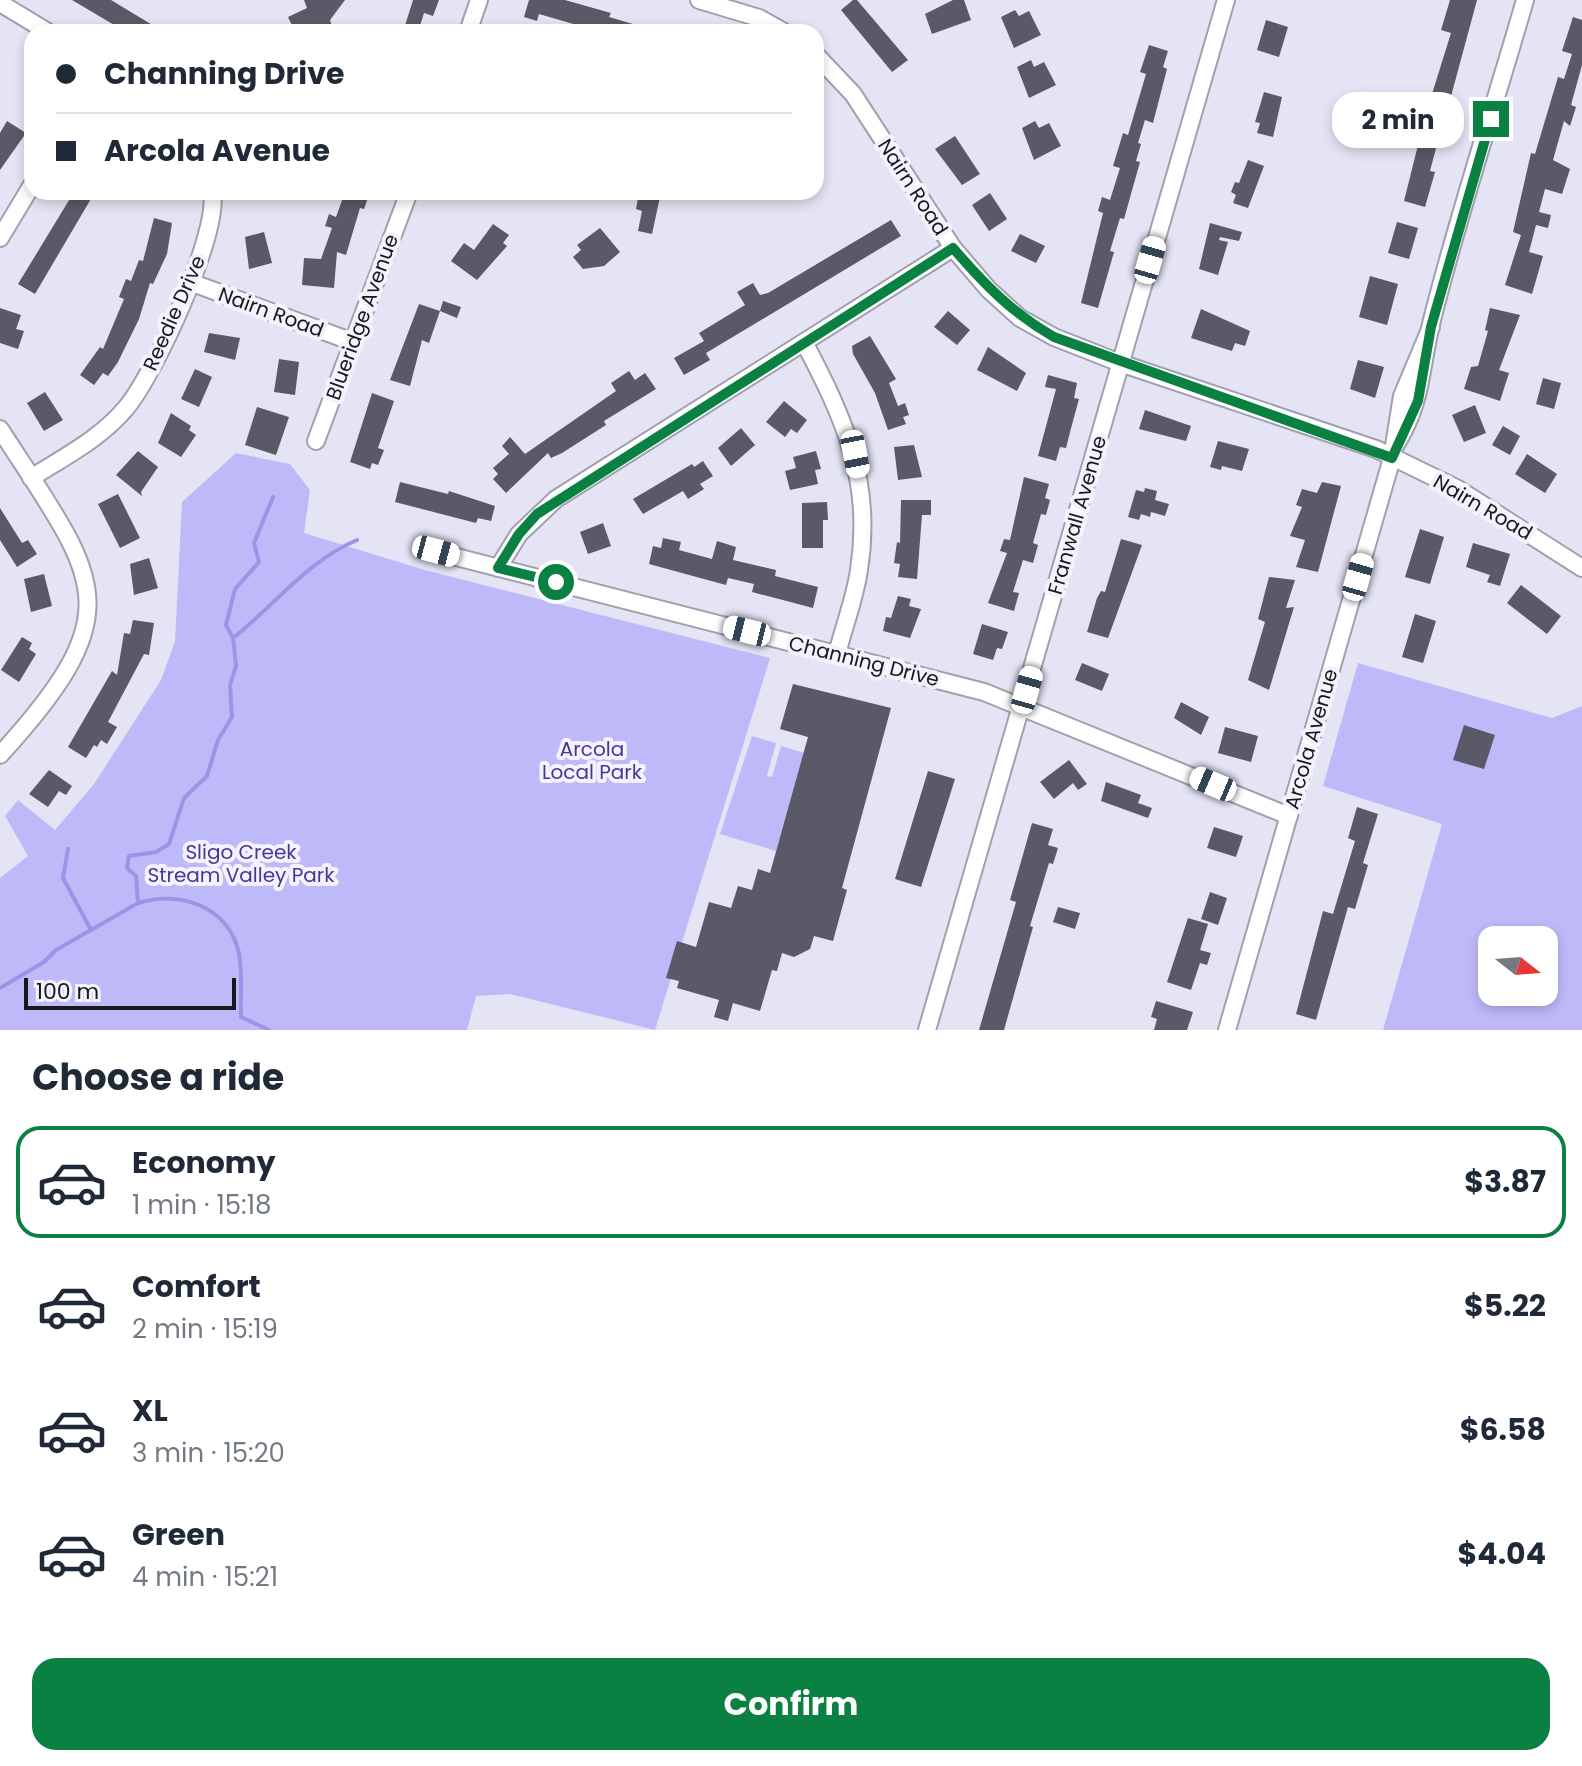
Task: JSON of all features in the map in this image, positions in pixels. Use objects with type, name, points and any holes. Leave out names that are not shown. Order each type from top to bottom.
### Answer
[{"type":"street","points":[[471,24],[479,0]]},
{"type":"street","points":[[699,0],[770,24]]},
{"type":"street","name":"Franwall Avenue","points":[[927,1030],[1226,0]]},
{"type":"street","name":"Arcola Avenue","points":[[1227,1030],[1393,452],[1411,421],[1418,401],[1431,327],[1525,0]]},
{"type":"street","points":[[0,3],[35,24]]},
{"type":"street","name":"Nairn Road","points":[[824,63],[853,94],[953,248],[989,290],[1020,318],[1054,337],[1120,363],[1376,449],[1393,452],[1475,499],[1582,568]]},
{"type":"street","points":[[0,238],[24,198]]},
{"type":"street","name":"Reedie Drive","points":[[31,478],[96,437],[127,407],[157,358],[190,282],[208,236],[211,200]]},
{"type":"street","name":"Blueridge Avenue","points":[[316,441],[406,200]]},
{"type":"street","points":[[498,568],[519,534],[556,499],[953,248]]},
{"type":"street","name":"Nairn Road","points":[[190,282],[353,342]]},
{"type":"street","points":[[804,342],[840,410],[855,454],[862,495],[859,573],[837,654]]},
{"type":"street","points":[[0,429],[76,548],[87,578],[90,611],[87,631],[71,664],[38,714],[0,755]]},
{"type":"street","name":"Channing Drive","points":[[425,549],[837,654],[1022,705],[1289,816]]},
{"type":"green space","points":[[236,453],[290,464],[310,490],[304,533],[425,570],[770,658],[655,1030],[510,994],[476,996],[467,1030],[0,1030],[0,878],[28,856],[5,816],[18,800],[55,830],[94,784],[161,680],[175,641],[182,502]]},
{"type":"green space","points":[[1358,663],[1552,718],[1582,706],[1582,1030],[1383,1030],[1442,824],[1323,786]]},
{"type":"green space","points":[[752,736],[776,743],[767,776],[772,777],[781,746],[804,753],[776,851],[720,834]]},
{"type":"building","points":[[72,0],[111,0],[151,24],[112,24]]},
{"type":"building","points":[[304,0],[345,0],[330,20],[331,24],[291,24],[288,17],[307,8]]},
{"type":"building","points":[[413,0],[439,0],[433,16],[424,13],[421,24],[406,24]]},
{"type":"building","points":[[529,0],[565,0],[611,13],[609,17],[633,24],[573,24],[539,14],[537,21],[524,17]]},
{"type":"building","points":[[857,0],[908,60],[892,72],[841,10]]},
{"type":"building","points":[[953,0],[964,0],[971,20],[932,34],[925,14]]},
{"type":"building","points":[[1450,0],[1477,0],[1450,100],[1432,94],[1451,33],[1441,30]]},
{"type":"building","points":[[1015,10],[1019,16],[1029,11],[1041,35],[1014,48],[1001,17]]},
{"type":"building","points":[[1573,17],[1582,20],[1582,65],[1571,105],[1576,107],[1570,126],[1564,121],[1553,160],[1570,169],[1562,194],[1545,189],[1539,212],[1551,215],[1548,228],[1536,225],[1529,252],[1543,256],[1532,294],[1505,285],[1521,235],[1513,232],[1531,153],[1535,154],[1558,77],[1564,79],[1572,54],[1562,51]]},
{"type":"building","points":[[1266,20],[1288,27],[1279,57],[1257,50]]},
{"type":"building","points":[[1149,45],[1168,51],[1163,67],[1167,69],[1153,123],[1145,120],[1138,143],[1141,144],[1136,161],[1140,162],[1124,219],[1120,218],[1110,251],[1114,252],[1098,308],[1081,303],[1103,213],[1098,211],[1102,197],[1110,200],[1120,168],[1113,166],[1123,133],[1128,135],[1146,74],[1140,72]]},
{"type":"building","points":[[1031,60],[1034,67],[1044,62],[1056,85],[1029,98],[1017,67]]},
{"type":"building","points":[[1264,92],[1282,97],[1273,137],[1257,133],[1260,123],[1255,122]]},
{"type":"building","points":[[1413,117],[1447,126],[1443,141],[1439,137],[1430,171],[1435,172],[1425,207],[1404,201],[1423,125]]},
{"type":"building","points":[[7,121],[24,132],[0,170],[0,133]]},
{"type":"building","points":[[1035,121],[1039,128],[1049,123],[1061,146],[1034,160],[1022,128]]},
{"type":"building","points":[[955,136],[980,174],[962,185],[935,149]]},
{"type":"building","points":[[1248,160],[1264,166],[1248,208],[1233,203],[1236,195],[1231,192],[1235,182],[1239,183]]},
{"type":"building","points":[[990,193],[1007,219],[989,231],[972,205]]},
{"type":"building","points":[[69,200],[90,200],[35,294],[18,284]]},
{"type":"building","points":[[342,200],[367,200],[364,209],[360,208],[346,255],[337,252],[334,288],[302,285],[304,258],[321,259],[332,228],[325,226],[329,214],[336,217]]},
{"type":"building","points":[[638,200],[659,200],[652,234],[638,231],[642,211],[636,209]]},
{"type":"building","points":[[154,218],[172,223],[167,254],[153,284],[150,283],[139,319],[118,362],[108,376],[103,373],[94,385],[80,375],[100,347],[103,349],[124,299],[119,297],[126,279],[131,281],[139,260],[143,261]]},
{"type":"building","points":[[891,220],[901,236],[706,353],[710,360],[684,375],[674,358],[704,341],[699,333],[745,305],[737,292],[753,283],[760,295],[768,293]]},
{"type":"building","points":[[1397,222],[1418,228],[1409,259],[1388,253]]},
{"type":"building","points":[[1210,223],[1242,232],[1239,241],[1220,237],[1219,240],[1228,242],[1218,275],[1199,269]]},
{"type":"building","points":[[493,224],[509,235],[503,243],[507,246],[477,280],[451,261],[464,243],[474,250]]},
{"type":"building","points":[[600,228],[620,252],[604,266],[583,269],[573,257],[581,250],[577,245]]},
{"type":"building","points":[[264,232],[272,263],[249,269],[245,237]]},
{"type":"building","points":[[1020,234],[1045,246],[1036,263],[1011,251]]},
{"type":"building","points":[[1370,276],[1398,284],[1387,325],[1359,317]]},
{"type":"building","points":[[443,301],[461,307],[457,318],[440,311]]},
{"type":"building","points":[[419,304],[440,311],[429,343],[422,340],[410,386],[390,380]]},
{"type":"building","points":[[0,308],[21,315],[16,329],[24,331],[18,349],[0,343]]},
{"type":"building","points":[[1490,308],[1520,315],[1499,370],[1509,373],[1500,401],[1464,389],[1471,367],[1478,366],[1488,331],[1485,330]]},
{"type":"building","points":[[1201,309],[1250,331],[1245,346],[1235,343],[1232,351],[1191,338]]},
{"type":"building","points":[[948,311],[970,330],[957,345],[934,327]]},
{"type":"building","points":[[209,333],[240,338],[235,360],[204,352]]},
{"type":"building","points":[[870,336],[896,379],[889,383],[898,406],[905,403],[909,415],[903,417],[906,424],[888,430],[875,393],[853,354],[852,346]]},
{"type":"building","points":[[988,347],[1026,373],[1017,391],[977,370]]},
{"type":"building","points":[[279,359],[299,362],[295,395],[274,392]]},
{"type":"building","points":[[1358,360],[1384,367],[1375,398],[1350,389]]},
{"type":"building","points":[[195,369],[212,377],[199,407],[181,399]]},
{"type":"building","points":[[629,371],[635,380],[645,373],[656,389],[604,421],[606,425],[562,453],[551,458],[548,453],[506,493],[493,479],[498,474],[493,468],[509,454],[502,446],[510,437],[525,454],[616,391],[611,383]]},
{"type":"building","points":[[1048,375],[1077,383],[1074,398],[1079,399],[1066,448],[1060,447],[1056,461],[1038,456],[1056,389],[1045,387]]},
{"type":"building","points":[[1543,378],[1561,383],[1554,409],[1536,404]]},
{"type":"building","points":[[45,392],[63,420],[44,431],[27,403]]},
{"type":"building","points":[[372,393],[394,401],[378,448],[384,450],[378,465],[372,463],[370,469],[350,462]]},
{"type":"building","points":[[784,401],[807,420],[797,433],[791,429],[785,437],[766,422]]},
{"type":"building","points":[[1475,405],[1486,433],[1464,442],[1452,415]]},
{"type":"building","points":[[257,407],[289,417],[276,455],[245,445]]},
{"type":"building","points":[[1145,410],[1191,426],[1186,441],[1139,429]]},
{"type":"building","points":[[171,413],[191,426],[189,430],[196,435],[181,457],[158,443]]},
{"type":"building","points":[[1503,426],[1520,436],[1510,455],[1492,445]]},
{"type":"building","points":[[741,428],[755,445],[731,466],[718,448]]},
{"type":"building","points":[[1218,441],[1249,449],[1242,471],[1222,466],[1221,470],[1210,467]]},
{"type":"building","points":[[914,445],[922,477],[898,480],[894,447]]},
{"type":"building","points":[[138,451],[158,467],[141,492],[142,496],[116,475]]},
{"type":"building","points":[[816,451],[821,469],[815,470],[818,484],[790,490],[785,471],[796,468],[793,457]]},
{"type":"building","points":[[1527,454],[1557,474],[1545,493],[1515,474]]},
{"type":"building","points":[[703,461],[713,476],[700,484],[704,489],[688,499],[683,491],[643,514],[633,499],[692,464],[694,467]]},
{"type":"building","points":[[1024,477],[1049,484],[1045,498],[1050,500],[1046,515],[1041,514],[1033,543],[1038,545],[1033,563],[1023,560],[1013,592],[1019,593],[1014,611],[988,603],[1007,553],[1000,551],[1004,539],[1010,540]]},
{"type":"building","points":[[400,482],[448,494],[449,491],[495,506],[491,521],[478,518],[476,523],[395,502]]},
{"type":"building","points":[[1322,482],[1341,486],[1318,572],[1296,567],[1305,540],[1290,536],[1302,507],[1296,505],[1302,489],[1317,493]]},
{"type":"building","points":[[1145,488],[1157,491],[1155,500],[1169,504],[1165,516],[1151,512],[1150,517],[1141,514],[1139,520],[1128,517],[1136,490],[1144,492]]},
{"type":"building","points":[[118,494],[140,538],[120,548],[98,504]]},
{"type":"building","points":[[901,500],[931,500],[931,515],[922,515],[917,579],[898,577],[900,564],[894,563],[897,542],[900,543]]},
{"type":"building","points":[[827,502],[828,520],[823,520],[823,548],[802,548],[802,503]]},
{"type":"building","points":[[0,508],[22,543],[28,540],[37,554],[17,567],[0,540]]},
{"type":"building","points":[[603,523],[611,546],[588,554],[580,532]]},
{"type":"building","points":[[1420,529],[1444,537],[1430,584],[1405,577]]},
{"type":"building","points":[[663,538],[681,542],[679,550],[712,559],[717,541],[736,547],[733,560],[776,570],[775,576],[818,587],[813,608],[752,592],[754,584],[728,578],[726,585],[649,564],[653,546],[661,548]]},
{"type":"building","points":[[1121,539],[1142,545],[1108,638],[1087,632],[1097,598],[1101,591],[1105,592]]},
{"type":"building","points":[[1473,543],[1510,554],[1500,586],[1487,582],[1490,575],[1466,567]]},
{"type":"building","points":[[149,558],[158,588],[134,595],[130,564]]},
{"type":"building","points":[[44,574],[52,606],[31,612],[24,579]]},
{"type":"building","points":[[1269,577],[1295,580],[1286,608],[1294,607],[1269,690],[1248,680],[1265,622],[1258,619]]},
{"type":"building","points":[[1521,585],[1561,616],[1547,634],[1507,603]]},
{"type":"building","points":[[898,596],[911,599],[909,606],[921,609],[910,638],[883,631],[886,617],[891,618]]},
{"type":"building","points":[[1415,614],[1436,621],[1423,663],[1402,657]]},
{"type":"building","points":[[133,620],[154,623],[149,655],[144,654],[108,722],[117,727],[107,744],[101,740],[86,758],[68,747],[112,671],[117,675],[124,633],[130,634]]},
{"type":"building","points":[[982,624],[1008,632],[1002,649],[997,648],[993,660],[973,654]]},
{"type":"building","points":[[22,637],[32,643],[29,649],[36,654],[19,682],[1,670]]},
{"type":"building","points":[[1082,663],[1109,674],[1102,691],[1075,680]]},
{"type":"building","points":[[793,684],[891,708],[842,888],[847,890],[833,941],[814,936],[810,949],[794,957],[782,953],[777,971],[772,970],[760,1011],[733,1003],[728,1021],[714,1017],[719,1000],[677,988],[679,981],[666,978],[677,941],[696,947],[709,902],[731,908],[738,886],[752,890],[758,869],[770,873],[808,737],[780,729]]},
{"type":"building","points":[[1181,702],[1209,717],[1201,735],[1174,718]]},
{"type":"building","points":[[1464,725],[1495,735],[1484,769],[1453,760]]},
{"type":"building","points":[[1225,727],[1258,736],[1251,762],[1218,753]]},
{"type":"building","points":[[1069,760],[1087,784],[1078,790],[1073,783],[1054,799],[1040,782]]},
{"type":"building","points":[[49,770],[72,786],[66,795],[59,791],[48,807],[29,794]]},
{"type":"building","points":[[928,771],[955,779],[921,887],[895,879]]},
{"type":"building","points":[[1106,782],[1141,795],[1138,803],[1152,808],[1148,818],[1101,801]]},
{"type":"building","points":[[1357,807],[1378,814],[1363,863],[1368,865],[1355,909],[1348,907],[1316,1020],[1296,1014],[1323,911],[1333,914],[1355,841],[1348,838]]},
{"type":"building","points":[[1032,823],[1053,829],[1048,845],[1058,848],[1053,864],[1049,863],[1030,926],[1033,927],[1004,1030],[979,1030],[1016,902],[1010,900]]},
{"type":"building","points":[[1214,827],[1243,836],[1236,857],[1207,848]]},
{"type":"building","points":[[1210,892],[1227,898],[1218,925],[1201,919]]},
{"type":"building","points":[[1058,907],[1080,913],[1075,929],[1053,922]]},
{"type":"building","points":[[1188,918],[1208,924],[1200,950],[1211,953],[1207,965],[1200,963],[1191,990],[1167,982]]},
{"type":"building","points":[[1156,1001],[1193,1012],[1187,1030],[1154,1030],[1157,1019],[1151,1017]]},
{"type":"waterway","points":[[233,638],[226,625],[235,589],[259,562],[254,543],[273,497]]},
{"type":"waterway","points":[[0,988],[44,962],[56,950],[138,903],[136,876],[127,868],[129,856],[156,852],[169,844],[184,798],[207,776],[218,740],[232,717],[230,685],[236,666],[233,638],[322,560],[357,540]]},
{"type":"waterway","points":[[68,849],[63,878],[91,930]]},
{"type":"waterway","points":[[138,903],[154,899],[186,901],[213,913],[233,937],[239,953],[241,1017],[269,1030]]},
{"type":"route","points":[[556,582],[498,568],[519,534],[537,514],[556,499],[953,248],[989,290],[1020,318],[1054,337],[1120,363],[1376,449],[1392,458],[1394,447],[1411,421],[1418,401],[1431,327],[1491,119]]},
{"type":"park label","name":"Arcola Local Park","points":[[592,760]]},
{"type":"park label","name":"Sligo Creek Stream Valley Park","points":[[241,864]]}]
